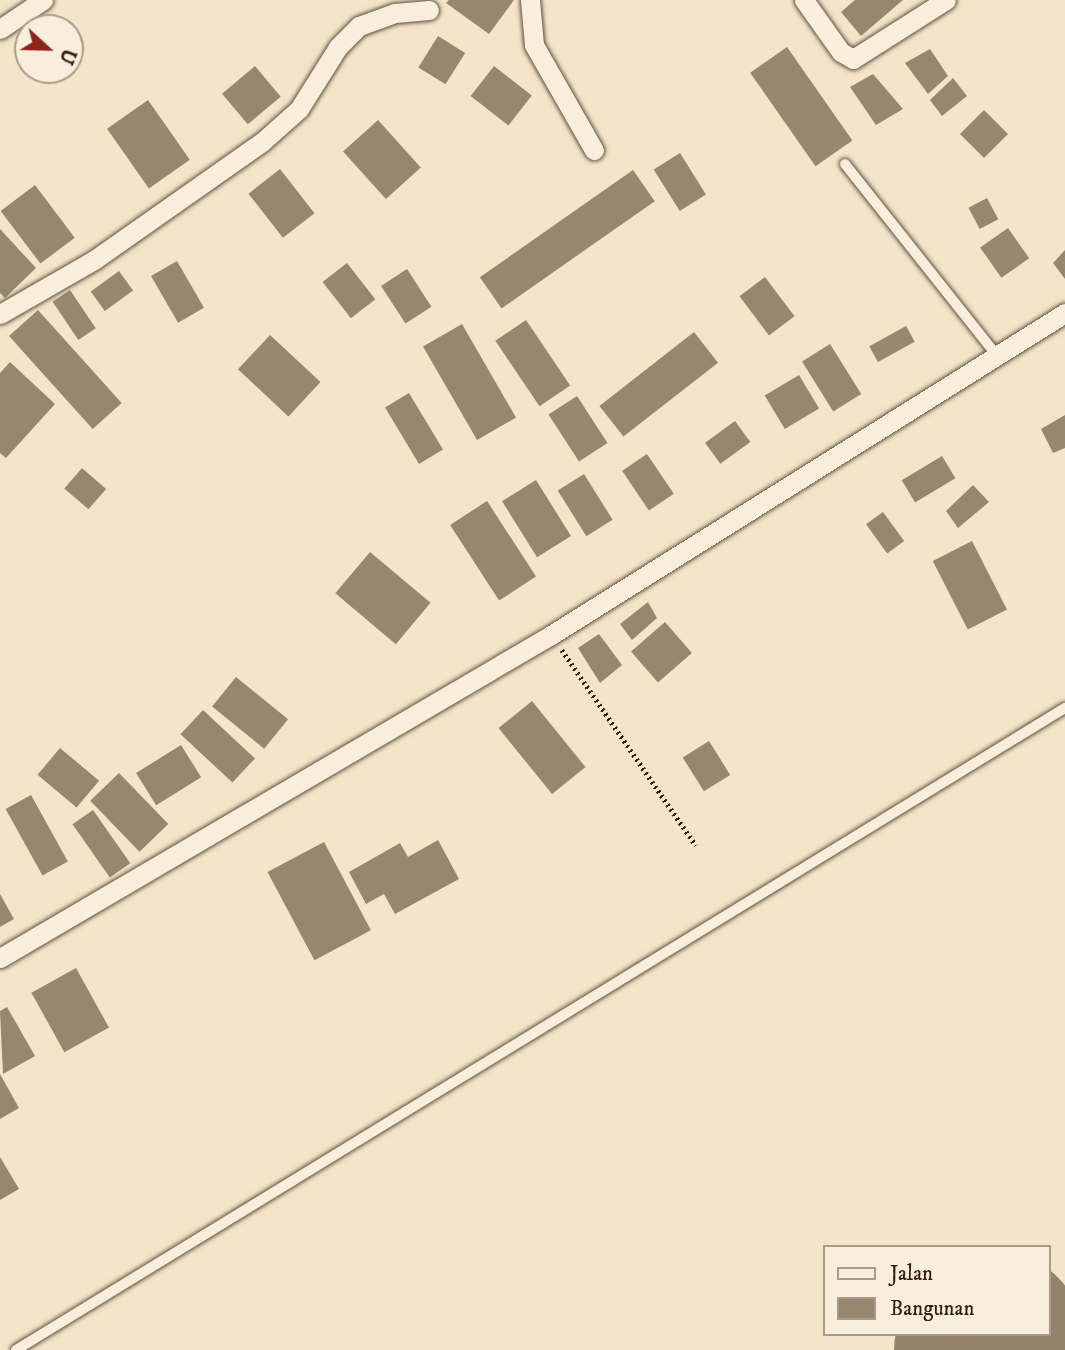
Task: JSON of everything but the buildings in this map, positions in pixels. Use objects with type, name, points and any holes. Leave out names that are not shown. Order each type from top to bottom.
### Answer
[{"type":"street","points":[[0,29],[43,0]]},
{"type":"street","points":[[530,0],[534,45],[594,150]]},
{"type":"street","points":[[804,0],[841,52],[853,58],[946,0]]},
{"type":"street","points":[[0,314],[94,260],[262,142],[299,109],[338,47],[359,26],[395,13],[429,10]]},
{"type":"street","points":[[0,958],[551,635],[1065,313]]},
{"type":"lane","points":[[845,164],[997,356]]},
{"type":"lane","points":[[16,1350],[1065,708]]},
{"type":"path","points":[[551,635],[696,846]]},
{"type":"runway","points":[[974,1350],[997,1336]]}]
